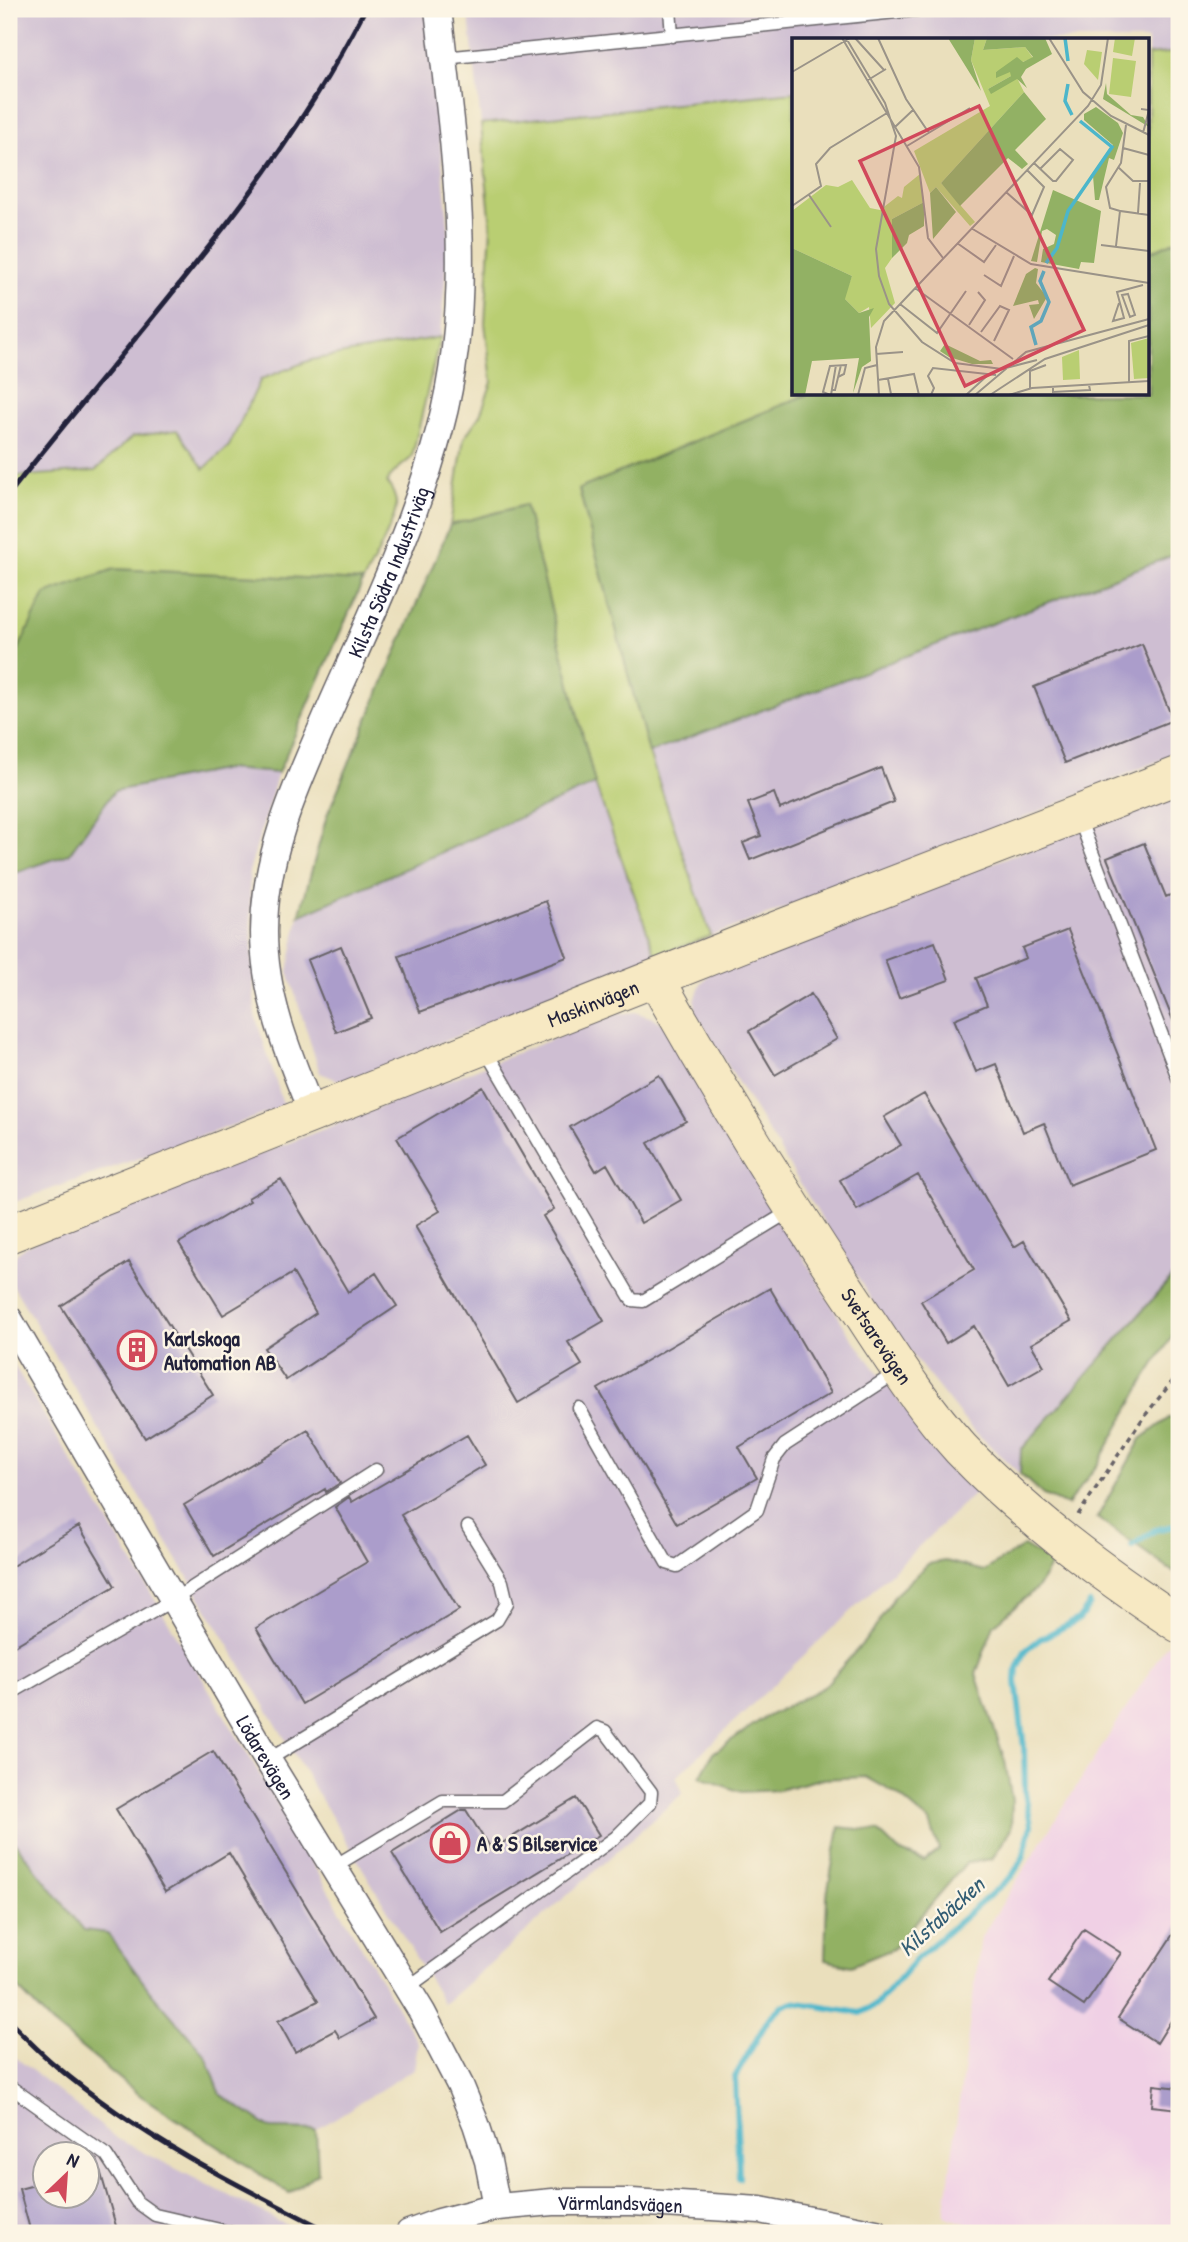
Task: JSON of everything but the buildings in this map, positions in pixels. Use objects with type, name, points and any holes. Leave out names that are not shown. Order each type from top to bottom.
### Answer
[{"type":"street","name":"Kilsta Södra Industriväg","points":[[313,1115],[285,1048],[271,991],[264,932],[266,889],[275,844],[296,788],[415,512],[441,426],[457,328],[460,213],[439,9]]},
{"type":"street","name":"Maskinvägen","points":[[9,1234],[1179,775]]},
{"type":"street","name":"Svetsarevägen","points":[[656,979],[793,1209],[927,1407],[962,1449],[1013,1499],[1061,1540],[1179,1624]]},
{"type":"street","name":"Lödarevägen","points":[[9,1319],[268,1760],[407,1988],[466,2098],[488,2161],[497,2207]]},
{"type":"street","name":"Värmlandsvägen","points":[[408,2233],[497,2207],[553,2202],[684,2204],[760,2210],[826,2228],[876,2233]]},
{"type":"lane","points":[[670,9],[672,36]]},
{"type":"lane","points":[[444,58],[926,9]]},
{"type":"lane","points":[[1078,814],[1179,1080]]},
{"type":"lane","points":[[484,1048],[632,1300],[643,1301],[793,1209]]},
{"type":"lane","points":[[579,1408],[667,1563],[677,1566],[757,1510],[774,1459],[785,1445],[900,1370]]},
{"type":"lane","points":[[9,1694],[173,1600],[376,1469]]},
{"type":"lane","points":[[268,1760],[497,1620],[507,1603],[502,1582],[468,1527]]},
{"type":"lane","points":[[333,1867],[443,1801],[503,1801],[597,1728],[605,1731],[651,1792],[650,1804],[616,1837],[407,1988]]},
{"type":"lane","points":[[9,2086],[106,2155],[137,2202],[155,2215],[233,2233]]},
{"type":"path","points":[[1061,1540],[1143,1418],[1179,1373]]},
{"type":"shaded area","points":[[9,9],[428,9],[449,235],[440,337],[311,360],[261,379],[229,446],[204,469],[132,437],[95,471],[9,477]]},
{"type":"shaded area","points":[[468,9],[1179,9],[1179,52],[1150,55],[1150,38],[792,38],[792,92],[481,124]]},
{"type":"shaded area","points":[[1179,553],[1179,752],[1007,825],[711,936],[649,753]]},
{"type":"shaded area","points":[[226,768],[278,773],[249,872],[255,1015],[284,1107],[9,1204],[9,875],[69,854],[114,791]]},
{"type":"shaded area","points":[[595,784],[656,956],[343,1082],[320,1073],[288,972],[299,916]]},
{"type":"shaded area","points":[[1179,791],[1179,1269],[1021,1449],[1020,1474],[968,1425],[882,1317],[696,1014],[695,1001],[700,985],[711,972]]},
{"type":"shaded area","points":[[635,1012],[669,1027],[847,1331],[904,1407],[977,1491],[676,1777],[683,1793],[444,2004],[12,1284],[9,1270],[16,1254],[26,1246],[614,1015]]},
{"type":"shaded area","points":[[9,1357],[418,2043],[414,2069],[316,2130],[271,2129],[221,2095],[206,2056],[150,1991],[107,1933],[84,1930],[9,1835]]},
{"type":"shaded area","points":[[1167,1644],[1179,1652],[1179,2233],[993,2233],[944,2216],[981,1937]]},
{"type":"shaded area","points":[[9,2052],[116,2138],[302,2233],[9,2233]]},
{"type":"green space","points":[[1179,52],[1179,239],[1150,252],[1150,55]]},
{"type":"green space","points":[[792,92],[792,396],[803,396],[579,489],[649,753],[711,936],[656,956],[595,784],[525,505],[450,525],[464,438],[480,415],[492,382],[485,323],[491,227],[481,124]]},
{"type":"green space","points":[[1179,239],[1179,553],[649,753],[579,489],[803,396],[1150,396],[1150,252]]},
{"type":"green space","points":[[440,337],[412,457],[395,471],[387,482],[396,501],[394,515],[363,581],[114,569],[9,669],[9,477],[95,471],[132,437],[177,430],[204,469],[229,446],[261,379],[311,360]]},
{"type":"green space","points":[[525,505],[595,784],[299,916],[327,815],[450,525]]},
{"type":"green space","points":[[114,569],[363,581],[278,773],[226,769],[114,791],[69,854],[9,875],[9,669],[45,594]]},
{"type":"green space","points":[[1179,1269],[1179,1326],[1145,1379],[1098,1464],[1067,1505],[1043,1495],[1020,1474],[1021,1450]]},
{"type":"green space","points":[[1179,1417],[1179,1576],[1097,1518],[1141,1439],[1169,1418]]},
{"type":"green space","points":[[1024,1546],[1052,1563],[1038,1587],[994,1625],[976,1674],[1005,1761],[1012,1801],[1011,1829],[992,1859],[966,1863],[893,1949],[851,1966],[825,1960],[827,1895],[839,1827],[878,1831],[898,1851],[924,1861],[939,1850],[930,1822],[898,1795],[866,1777],[820,1779],[779,1790],[741,1792],[700,1777],[713,1753],[762,1719],[824,1687],[872,1633],[895,1595],[928,1564],[946,1561],[984,1571]]},
{"type":"green space","points":[[9,1835],[84,1930],[107,1933],[150,1991],[206,2056],[221,2095],[271,2129],[316,2130],[318,2173],[289,2193],[141,2096],[51,2023],[9,1979]]},
{"type":"waterway","name":"Kilstabäcken","points":[[1132,1546],[1155,1530],[1179,1525]]},
{"type":"waterway","name":"Kilstabäcken","points":[[739,2178],[735,2077],[769,2018],[782,2006],[793,2002],[860,2013],[877,2004],[917,1958],[1012,1876],[1023,1858],[1031,1825],[1025,1793],[1017,1668],[1025,1651],[1040,1639],[1079,1619],[1090,1604]]},
{"type":"railway","points":[[9,494],[245,200],[329,75],[365,9]]},
{"type":"railway","points":[[9,2021],[49,2060],[87,2091],[154,2137],[332,2233]]},
{"type":"place","name":"Karlskoga Automation AB","points":[[137,1350]]},
{"type":"place","name":"A & S Bilservice","points":[[450,1843]]}]
